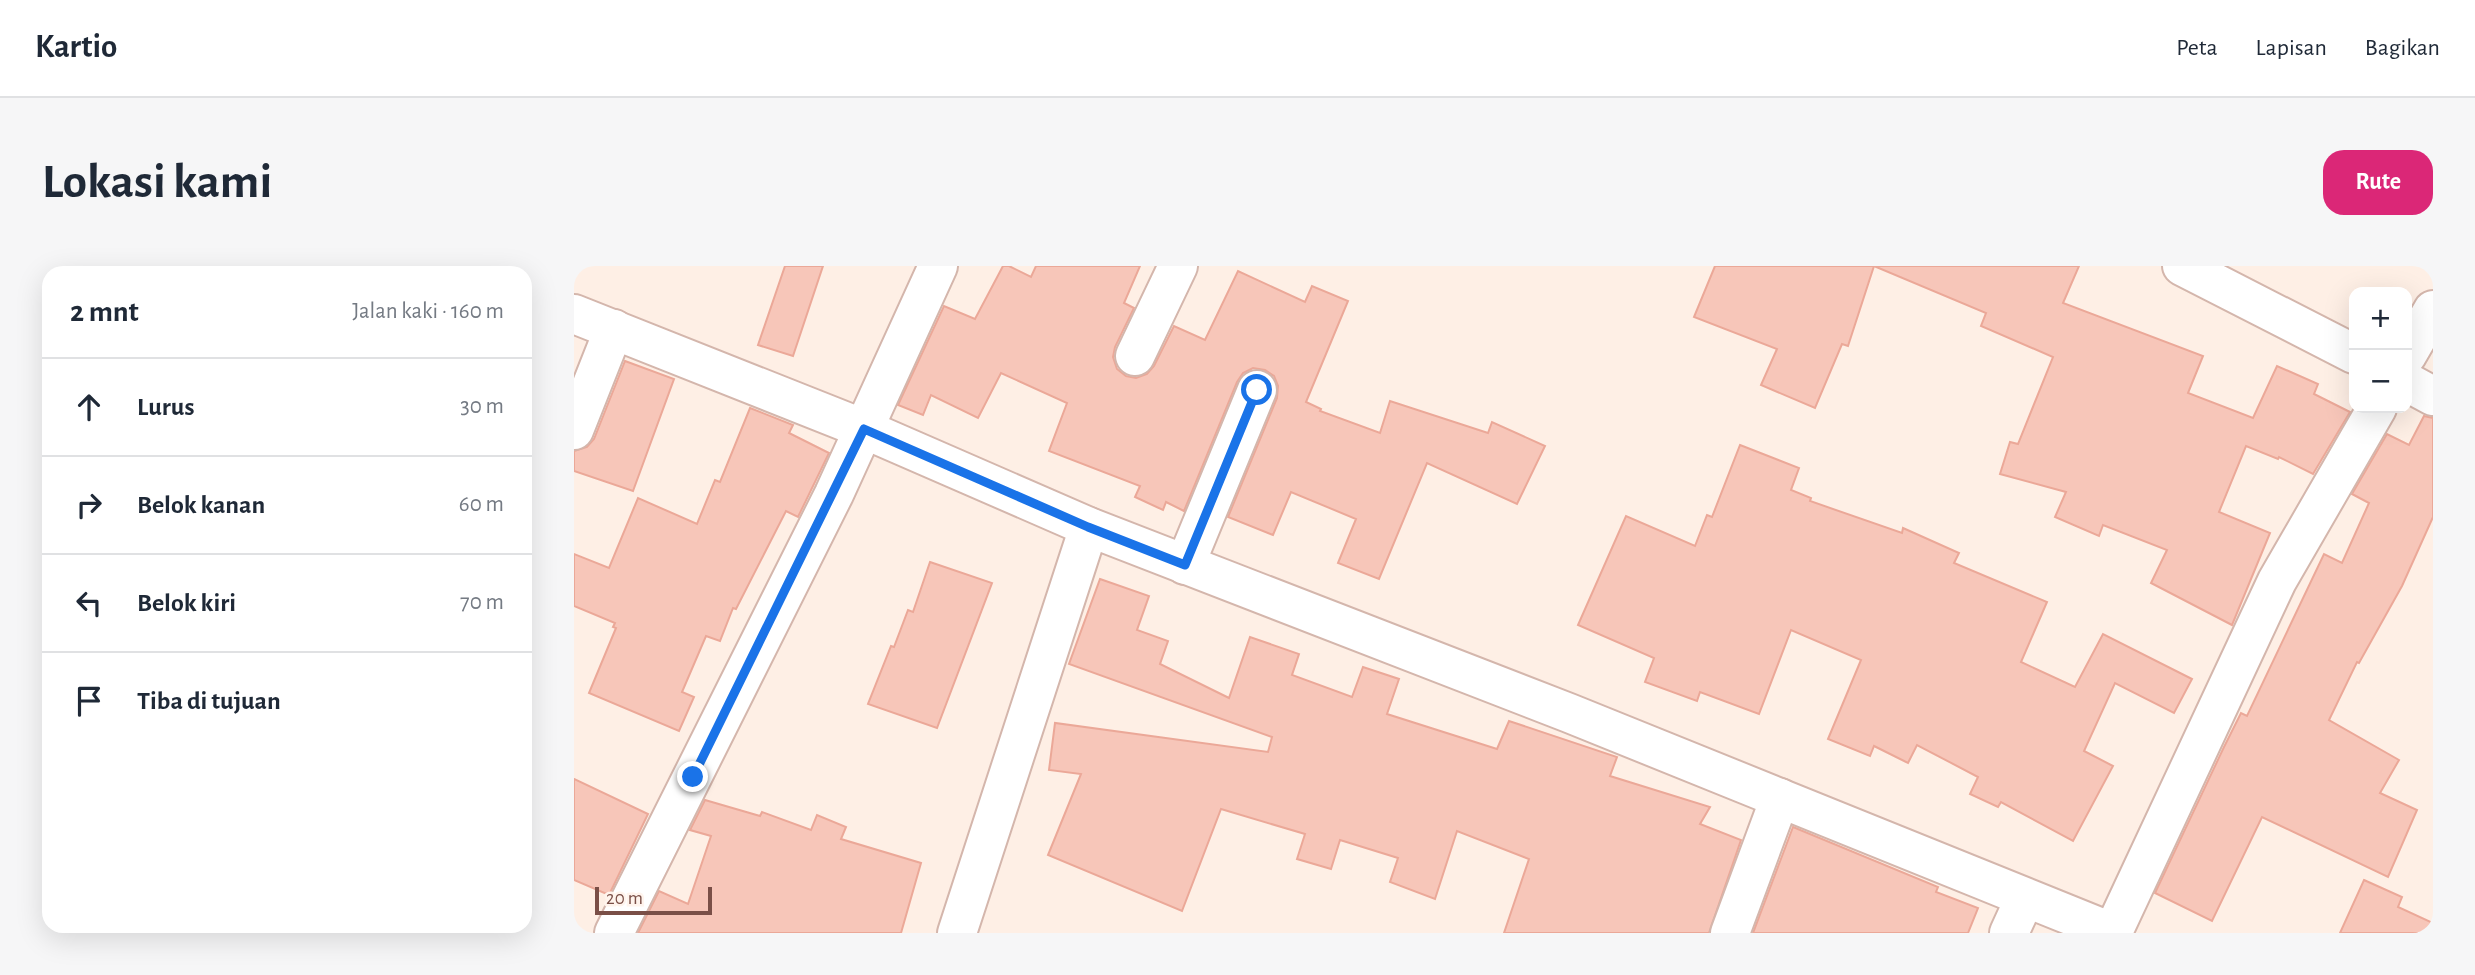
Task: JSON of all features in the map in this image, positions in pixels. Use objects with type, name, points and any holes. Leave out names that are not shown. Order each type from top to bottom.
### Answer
[{"type":"street","points":[[614,933],[822,519],[938,266]]},
{"type":"street","points":[[1135,356],[1178,266]]},
{"type":"street","points":[[2182,266],[2349,351]]},
{"type":"street","points":[[2410,350],[2433,310]]},
{"type":"street","points":[[574,314],[864,429],[1088,527],[1569,713],[2114,933],[2277,581],[2373,413]]},
{"type":"street","points":[[574,430],[614,329]]},
{"type":"street","points":[[2412,385],[2433,396]]},
{"type":"street","points":[[1185,565],[1257,390]]},
{"type":"street","points":[[957,933],[1088,527]]},
{"type":"street","points":[[1730,933],[1780,798]]},
{"type":"street","points":[[2009,933],[2025,898]]},
{"type":"building","points":[[785,266],[823,266],[793,356],[758,345]]},
{"type":"building","points":[[1003,266],[1009,266],[1031,277],[1036,266],[1140,266],[1124,303],[1134,308],[1115,347],[1113,357],[1117,369],[1126,376],[1136,378],[1147,374],[1154,366],[1174,326],[1205,340],[1238,271],[1305,302],[1312,286],[1348,301],[1306,402],[1321,409],[1320,411],[1380,433],[1390,401],[1488,433],[1492,422],[1545,446],[1517,504],[1427,463],[1379,579],[1338,563],[1356,519],[1291,492],[1273,535],[1228,517],[1277,398],[1278,386],[1274,376],[1265,370],[1253,368],[1243,373],[1237,382],[1184,511],[1166,502],[1163,510],[1135,497],[1140,486],[1049,451],[1067,403],[1001,373],[978,418],[931,395],[923,415],[898,405],[944,306],[975,319]]},
{"type":"building","points":[[1715,266],[1874,266],[1848,346],[1842,344],[1815,408],[1761,385],[1777,349],[1694,317]]},
{"type":"building","points":[[1874,266],[2079,266],[2063,303],[2203,356],[2188,393],[2253,418],[2277,366],[2318,384],[2314,394],[2349,412],[2313,474],[2279,457],[2278,459],[2246,446],[2219,512],[2270,533],[2232,625],[2151,583],[2167,550],[2103,525],[2099,536],[2055,517],[2066,492],[2000,474],[2010,442],[2018,444],[2053,357],[1981,326],[1986,313]]},
{"type":"building","points":[[625,361],[674,379],[633,491],[574,471],[574,451],[587,447],[594,439]]},
{"type":"building","points":[[750,408],[793,425],[789,433],[829,453],[798,517],[786,511],[736,609],[733,608],[720,641],[706,636],[682,692],[694,697],[679,731],[589,693],[616,628],[613,627],[615,623],[574,606],[574,554],[609,568],[638,498],[697,524],[715,480],[720,482]]},
{"type":"building","points":[[2424,416],[2433,418],[2433,517],[2402,586],[2359,663],[2357,662],[2329,720],[2399,760],[2380,793],[2417,810],[2388,877],[2262,817],[2212,921],[2155,893],[2224,747],[2241,713],[2247,716],[2324,554],[2342,563],[2369,503],[2352,494],[2387,434],[2409,445]]},
{"type":"building","points":[[1740,445],[1799,468],[1791,490],[1811,498],[1810,501],[1902,533],[1903,528],[1959,553],[1954,563],[2047,602],[2021,662],[2075,687],[2103,634],[2192,679],[2174,713],[2115,683],[2084,751],[2113,766],[2073,841],[2001,802],[1998,807],[1970,794],[1978,777],[1917,745],[1908,763],[1874,746],[1870,756],[1828,739],[1861,660],[1791,630],[1759,714],[1700,692],[1697,701],[1645,682],[1654,658],[1578,625],[1626,516],[1695,546],[1707,515],[1712,517]]},
{"type":"building","points":[[930,562],[992,583],[937,728],[868,704],[908,610],[913,612]]},
{"type":"building","points":[[1100,579],[1149,596],[1137,630],[1168,641],[1160,664],[1229,698],[1250,637],[1299,654],[1292,675],[1352,697],[1363,667],[1399,679],[1387,714],[1497,749],[1509,721],[1617,757],[1610,776],[1710,807],[1700,824],[1741,840],[1709,933],[1504,933],[1529,859],[1457,831],[1435,899],[1390,882],[1398,858],[1340,840],[1331,869],[1297,859],[1305,834],[1221,809],[1182,911],[1048,855],[1081,774],[1049,770],[1055,723],[1268,752],[1272,737],[1069,664]]},
{"type":"building","points":[[574,779],[648,814],[609,895],[574,880]]},
{"type":"building","points":[[705,800],[760,816],[762,812],[811,830],[817,815],[846,827],[841,839],[921,863],[901,933],[638,933],[659,891],[688,904],[711,836],[690,830]]},
{"type":"building","points":[[1793,827],[1938,887],[1936,892],[1978,908],[1968,933],[1753,933]]},
{"type":"building","points":[[2364,880],[2402,897],[2398,907],[2433,923],[2433,933],[2340,933]]},
{"type":"route","points":[[693,777],[864,429],[1088,527],[1185,565],[1257,390]]}]
